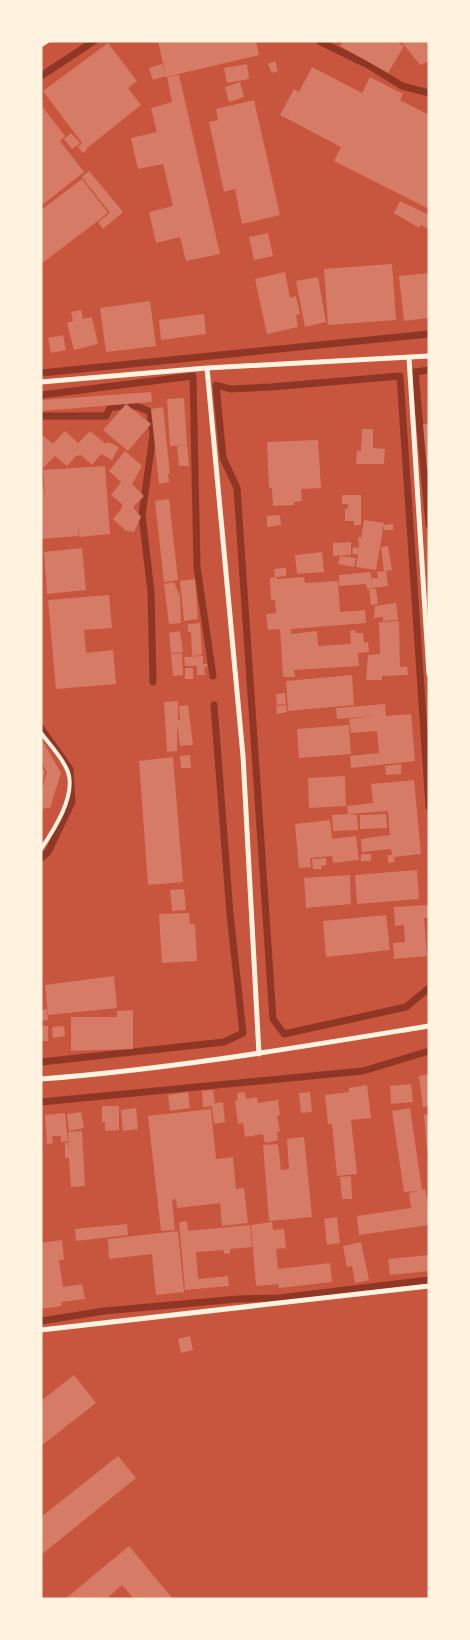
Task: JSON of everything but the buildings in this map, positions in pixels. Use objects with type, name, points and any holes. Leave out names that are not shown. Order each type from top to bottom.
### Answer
[{"type":"street","points":[[41,45],[47,41]]},
{"type":"street","points":[[41,382],[207,368],[429,356]]},
{"type":"street","points":[[409,358],[429,674]]},
{"type":"street","points":[[207,368],[242,756],[259,1054]]},
{"type":"street","points":[[41,1079],[118,1073],[259,1054],[429,1026]]},
{"type":"street","points":[[41,1330],[429,1286]]},
{"type":"lane","points":[[41,733],[68,773],[69,792],[62,813],[41,848]]},
{"type":"waterway","points":[[41,76],[94,41]]},
{"type":"waterway","points":[[319,41],[370,66],[402,86],[429,93]]},
{"type":"waterway","points":[[41,373],[429,334]]},
{"type":"waterway","points":[[429,370],[415,372],[429,525]]},
{"type":"waterway","points":[[41,395],[193,376],[197,567],[213,676]]},
{"type":"waterway","points":[[429,807],[400,376],[271,387],[230,389],[216,385],[223,458],[237,488],[273,1019],[284,1034],[406,1007],[429,988]]},
{"type":"waterway","points":[[41,416],[106,416],[110,408],[126,405],[140,407],[150,412],[153,435],[142,515],[151,592],[153,682]]},
{"type":"waterway","points":[[41,1062],[224,1042],[243,1033],[230,914],[214,705]]},
{"type":"waterway","points":[[41,728],[70,769],[72,802],[48,852],[41,858]]},
{"type":"waterway","points":[[41,1102],[363,1071],[429,1051]]},
{"type":"waterway","points":[[41,1321],[104,1311],[238,1299],[279,1298],[429,1280]]}]
